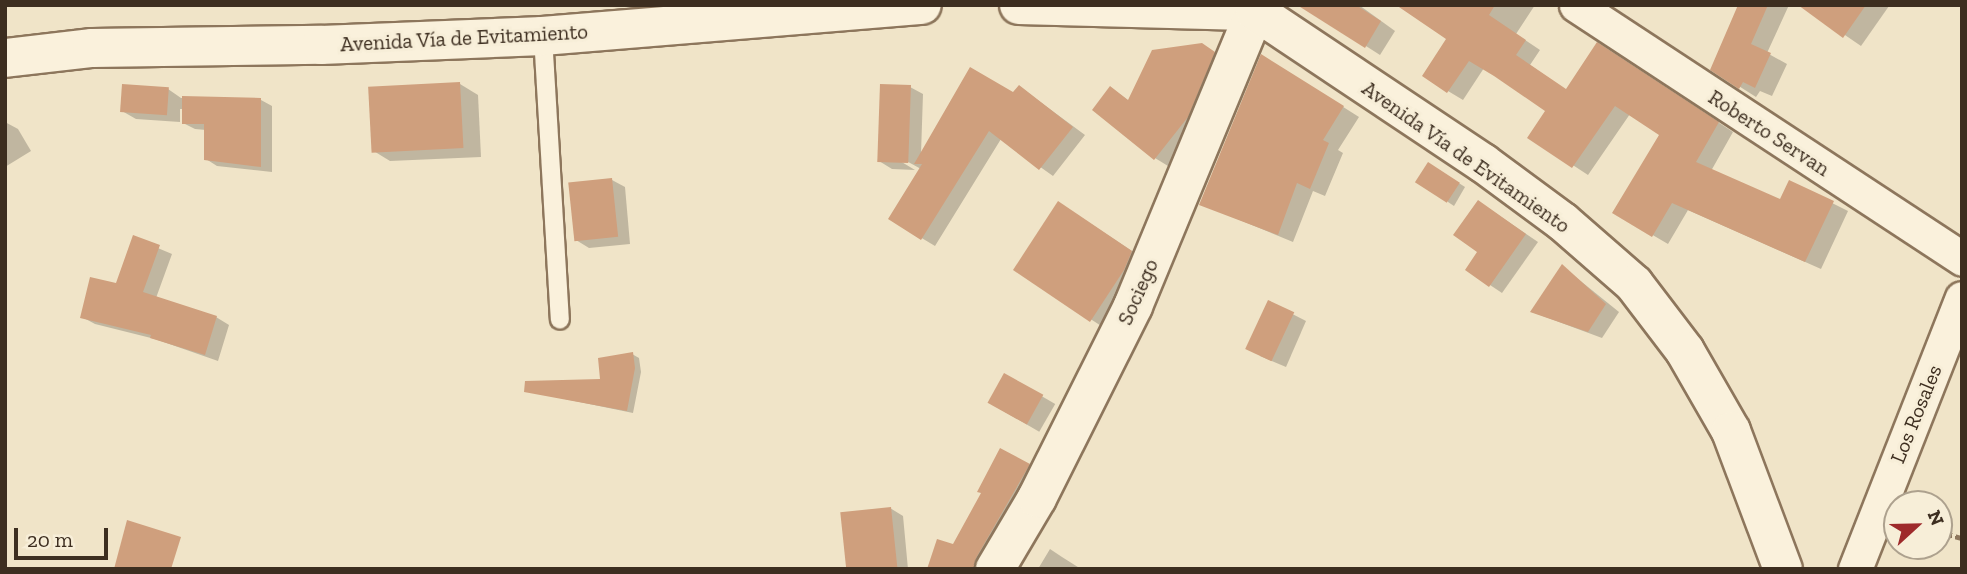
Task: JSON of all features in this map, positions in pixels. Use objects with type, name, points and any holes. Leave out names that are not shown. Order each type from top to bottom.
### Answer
[{"type":"main road","name":"Avenida Vía de Evitamiento","points":[[5,58],[92,48],[321,45],[543,36],[922,5]]},
{"type":"main road","points":[[1019,5],[1256,8]]},
{"type":"main road","name":"Avenida Vía de Evitamiento","points":[[1256,8],[1483,163],[1563,222],[1634,284],[1685,351],[1731,431],[1783,569]]},
{"type":"main road","name":"Sociego","points":[[995,569],[1037,498],[1133,306],[1256,8]]},
{"type":"street","name":"Roberto Servan","points":[[1576,5],[1962,259]]},
{"type":"street","name":"Los Rosales","points":[[1855,569],[1962,298]]},
{"type":"lane","points":[[543,36],[560,318]]},
{"type":"building","points":[[1297,5],[1356,5],[1381,21],[1365,48]]},
{"type":"building","points":[[1396,5],[1495,5],[1489,15],[1526,40],[1516,55],[1566,89],[1597,42],[1719,122],[1696,162],[1780,199],[1789,180],[1834,201],[1805,262],[1672,203],[1652,237],[1612,213],[1659,135],[1615,106],[1572,168],[1527,138],[1545,111],[1494,76],[1469,61],[1447,93],[1422,76],[1446,39]]},
{"type":"building","points":[[1738,5],[1768,5],[1751,44],[1771,53],[1755,88],[1743,82],[1739,89],[1710,70]]},
{"type":"building","points":[[1798,5],[1866,5],[1843,38]]},
{"type":"building","points":[[1202,43],[1215,52],[1188,117],[1154,160],[1092,110],[1110,86],[1128,100],[1152,50]]},
{"type":"building","points":[[1261,54],[1344,106],[1323,140],[1329,143],[1310,189],[1297,183],[1278,235],[1199,205]]},
{"type":"building","points":[[970,67],[1013,92],[1019,85],[1073,127],[1039,170],[989,131],[921,240],[888,219],[922,164],[914,164]]},
{"type":"building","points":[[460,82],[463,148],[372,153],[368,87]]},
{"type":"building","points":[[122,84],[169,87],[167,115],[120,112]]},
{"type":"building","points":[[880,84],[911,85],[908,163],[877,162]]},
{"type":"building","points":[[182,96],[261,98],[261,167],[204,160],[204,124],[182,124]]},
{"type":"building","points":[[1428,162],[1460,183],[1447,203],[1415,182]]},
{"type":"building","points":[[612,178],[618,237],[574,241],[568,183]]},
{"type":"building","points":[[1478,200],[1526,234],[1489,287],[1465,270],[1477,252],[1453,235]]},
{"type":"building","points":[[1058,201],[1132,251],[1124,270],[1090,322],[1013,270]]},
{"type":"building","points":[[133,235],[160,245],[143,292],[217,316],[205,355],[150,338],[151,335],[80,318],[90,277],[116,283]]},
{"type":"building","points":[[1562,264],[1606,304],[1588,332],[1530,312]]},
{"type":"building","points":[[1268,300],[1294,312],[1271,361],[1245,349]]},
{"type":"building","points":[[633,352],[635,368],[627,411],[524,392],[525,381],[600,379],[598,358]]},
{"type":"building","points":[[1004,373],[1043,395],[1027,425],[988,403]]},
{"type":"building","points":[[1000,448],[1030,464],[976,558],[973,569],[927,569],[937,539],[953,544],[981,493],[977,492]]},
{"type":"building","points":[[891,507],[897,569],[846,569],[840,512]]},
{"type":"building","points":[[127,520],[181,537],[171,569],[114,569]]}]
